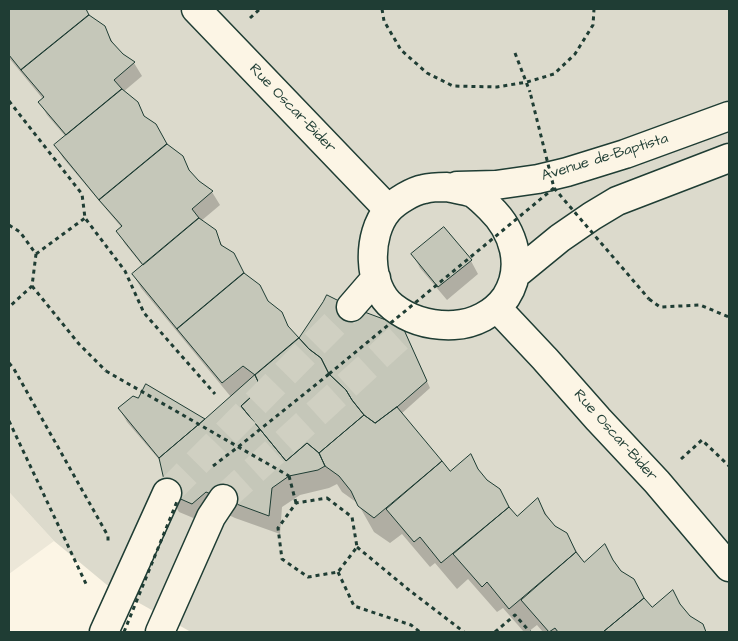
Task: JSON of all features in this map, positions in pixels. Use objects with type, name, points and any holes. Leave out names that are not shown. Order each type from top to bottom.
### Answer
[{"type":"street","name":"Rue Oscar-Bider","points":[[196,9],[388,209]]},
{"type":"street","name":"Avenue de-Baptista","points":[[447,187],[496,185],[538,179],[567,172],[625,154],[729,116]]},
{"type":"street","points":[[516,274],[560,238],[617,201],[729,158]]},
{"type":"street","points":[[447,187],[472,193],[500,218],[516,252],[516,274],[507,296],[497,308],[484,317],[464,325],[413,327],[412,318],[392,307],[383,295],[376,278],[372,257],[374,238],[388,209],[404,197],[424,189],[447,187]]},
{"type":"street","points":[[351,306],[376,278]]},
{"type":"street","name":"Rue Oscar-Bider","points":[[497,308],[657,482],[729,567]]},
{"type":"street","points":[[104,632],[176,495]]},
{"type":"street","points":[[160,632],[211,517],[223,499]]},
{"type":"path","points":[[382,9],[384,21],[401,50],[427,73],[453,86],[497,87],[526,82],[554,74],[575,54],[593,25],[594,9]]},
{"type":"path","points":[[515,53],[530,92],[554,188],[649,299],[660,308],[700,305],[729,317]]},
{"type":"path","points":[[9,101],[82,194],[85,218],[125,271],[144,313],[215,394]]},
{"type":"path","points":[[207,470],[238,447],[554,188]]},
{"type":"path","points":[[36,254],[85,218]]},
{"type":"path","points":[[9,225],[20,232],[36,254],[32,286],[9,308]]},
{"type":"path","points":[[32,286],[79,344],[106,371],[289,476],[296,503]]},
{"type":"path","points":[[9,363],[108,536],[108,545]]},
{"type":"path","points":[[9,421],[90,594]]},
{"type":"path","points":[[674,465],[702,440],[729,466]]},
{"type":"path","points":[[124,632],[176,495]]},
{"type":"path","points":[[357,547],[338,572],[308,577],[282,558],[278,528],[296,503],[327,498],[352,517],[357,547],[464,632]]},
{"type":"path","points":[[338,572],[354,606],[411,625],[420,632]]},
{"type":"path","points":[[495,632],[515,615],[530,632]]},
{"type":"shaded area","points":[[9,9],[729,9],[729,632],[191,632],[107,585],[54,541],[9,492]]},
{"type":"shaded area","points":[[9,492],[54,541],[9,574]]},
{"type":"building","points":[[9,9],[86,9],[89,15],[21,70],[9,55]]},
{"type":"building","points":[[89,15],[105,26],[111,41],[123,54],[135,62],[114,80],[122,89],[66,135],[38,102],[44,97],[21,70]]},
{"type":"building","points":[[122,89],[138,102],[144,116],[156,124],[167,144],[99,200],[54,145]]},
{"type":"building","points":[[167,144],[183,156],[189,170],[199,181],[213,191],[192,209],[199,218],[143,265],[116,231],[122,226],[99,200]]},
{"type":"building","points":[[199,218],[216,230],[221,245],[234,253],[244,273],[177,329],[132,274]]},
{"type":"building","points":[[444,227],[472,260],[438,287],[411,254]]},
{"type":"building","points":[[244,273],[260,285],[268,301],[282,312],[288,326],[299,338],[255,375],[243,366],[222,383],[177,329]]},
{"type":"building","points":[[327,295],[351,307],[386,320],[396,312],[427,381],[375,423],[364,415],[346,390],[329,374],[321,358],[299,338]]},
{"type":"building","points":[[299,338],[321,358],[329,374],[346,390],[364,415],[319,453],[307,443],[286,461],[241,406],[261,388],[255,375]]},
{"type":"building","points":[[255,375],[261,388],[241,406],[286,461],[307,443],[319,453],[325,466],[318,470],[289,476],[272,488],[269,516],[206,492],[192,504],[167,493],[159,458]]},
{"type":"building","points":[[146,384],[205,419],[159,458],[118,408],[133,396],[138,398]]},
{"type":"building","points":[[397,407],[442,461],[374,518],[358,506],[351,491],[339,476],[325,466],[319,453],[364,415],[375,423]]},
{"type":"building","points":[[471,454],[478,469],[487,480],[500,489],[509,507],[441,563],[420,537],[414,542],[386,509],[442,461],[450,471]]},
{"type":"building","points":[[538,498],[545,514],[555,526],[567,533],[576,552],[509,609],[487,582],[482,587],[453,554],[509,507],[517,516]]},
{"type":"building","points":[[605,544],[621,571],[634,579],[644,598],[603,632],[558,632],[555,628],[549,632],[521,600],[576,552],[584,562]]},
{"type":"building","points":[[673,590],[680,604],[690,616],[703,624],[706,632],[603,632],[644,598],[652,607]]},
{"type":"tunnel","points":[[167,493],[351,307]]},
{"type":"tunnel","points":[[223,499],[405,332]]}]
